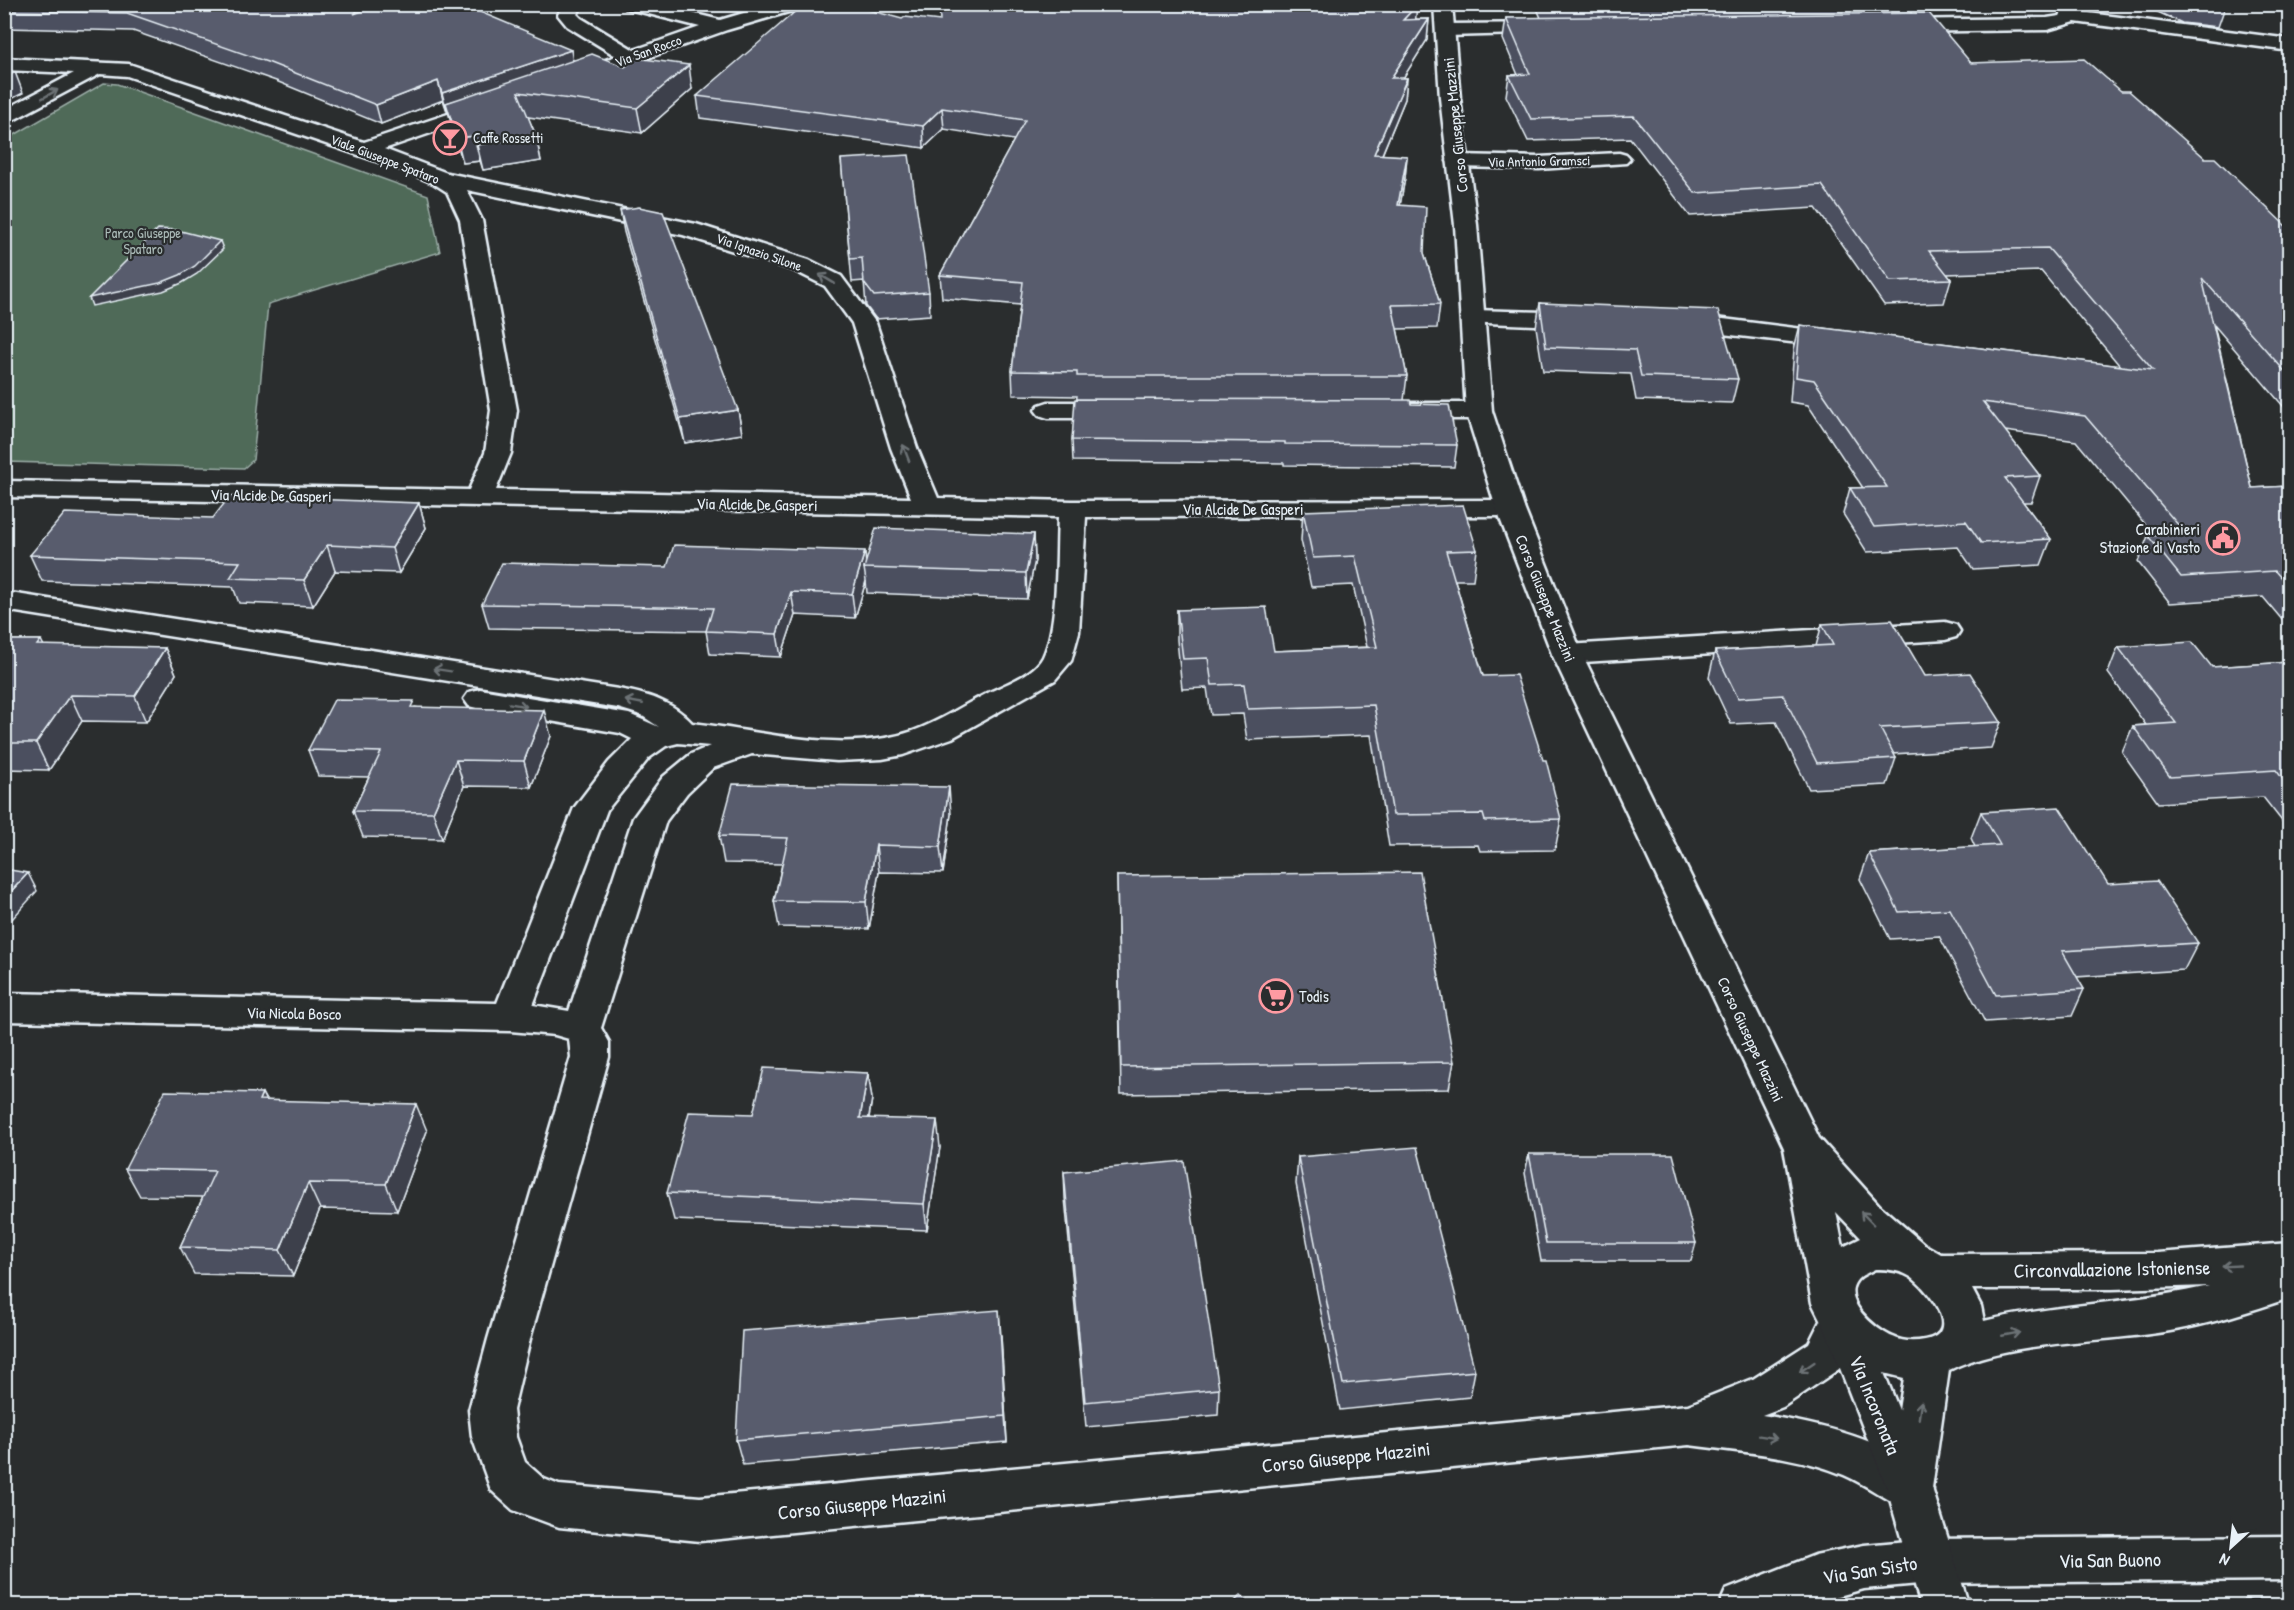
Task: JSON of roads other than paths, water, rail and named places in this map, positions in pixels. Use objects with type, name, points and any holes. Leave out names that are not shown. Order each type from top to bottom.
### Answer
[{"type":"street","points":[[576,4],[568,9],[567,15],[574,22],[631,57]]},
{"type":"street","points":[[631,4],[720,26]]},
{"type":"street","name":"Via San Rocco","points":[[552,86],[720,26],[796,4]]},
{"type":"street","points":[[1872,26],[2047,24],[2067,20],[2069,10],[2289,45]]},
{"type":"street","points":[[1444,17],[1564,29]]},
{"type":"street","name":"Corso Giuseppe Mazzini","points":[[1444,17],[1450,98],[1473,317],[1479,411],[1510,508],[1567,654],[1804,1148],[1836,1309],[1824,1356],[1768,1393],[1689,1425]]},
{"type":"street","name":"Viale Giuseppe Spataro","points":[[4,64],[129,70],[365,149],[441,178],[456,189],[471,220],[504,410],[498,453],[480,497]]},
{"type":"street","points":[[4,119],[96,69]]},
{"type":"street","points":[[365,149],[508,100]]},
{"type":"street","name":"Via Antonio Gramsci","points":[[1458,161],[1539,163],[1619,159]]},
{"type":"street","name":"Via Ignazio Silone","points":[[441,178],[531,199],[688,229],[801,266],[833,280],[864,323],[904,448],[928,507]]},
{"type":"street","points":[[1473,317],[1602,321]]},
{"type":"street","points":[[1660,322],[1707,324],[1861,343]]},
{"type":"street","points":[[1048,410],[1144,410]]},
{"type":"street","points":[[1382,411],[1479,411]]},
{"type":"street","name":"Via Alcide De Gasperi","points":[[10,496],[480,497],[1072,509],[1510,508]]},
{"type":"street","points":[[4,601],[282,655],[477,687],[669,735],[813,749],[862,750],[899,746],[926,738],[1032,682],[1056,663],[1064,642],[1072,509]]},
{"type":"street","points":[[4,621],[282,655]]},
{"type":"street","points":[[1567,654],[1946,631]]},
{"type":"street","points":[[510,1017],[591,808],[612,780],[644,746],[669,735]]},
{"type":"street","points":[[582,1028],[650,818],[675,785],[702,761],[749,744]]},
{"type":"street","name":"Via Nicola Bosco","points":[[4,1007],[510,1017],[555,1020],[582,1028]]},
{"type":"street","name":"Corso Giuseppe Mazzini","points":[[582,1028],[590,1042],[588,1067],[509,1339],[492,1410],[494,1437],[507,1475],[529,1495],[559,1506],[700,1519],[1689,1425],[1799,1442],[1851,1457],[1910,1489]]},
{"type":"street","name":"Corso Giuseppe Mazzini","points":[[1804,1148],[1866,1218],[1922,1264]]},
{"type":"street","points":[[1870,1252],[1922,1264],[1949,1285],[1959,1301],[1964,1318],[1962,1334],[1941,1353],[1910,1360],[1890,1357],[1862,1342],[1836,1309],[1833,1280],[1840,1267],[1853,1257],[1870,1252]]},
{"type":"street","name":"Circonvallazione Istoniense","points":[[1922,1264],[2121,1272],[2261,1264],[2289,1260]]},
{"type":"street","name":"Circonvallazione Istoniense","points":[[1941,1353],[2012,1333],[2170,1312],[2242,1296],[2289,1280]]},
{"type":"street","name":"Via Incoronata","points":[[1836,1309],[1910,1489],[1945,1605]]},
{"type":"street","name":"Via Incoronata","points":[[1910,1489],[1941,1353]]},
{"type":"street","name":"Via San Buono","points":[[1930,1561],[2289,1558]]},
{"type":"street","name":"Via San Sisto","points":[[1743,1605],[1815,1578],[1864,1567],[1930,1561]]},
{"type":"place","name":"Caffe Rossetti","points":[[450,138]]},
{"type":"place","name":"Carabinieri Stazione di Vasto","points":[[2223,538]]},
{"type":"place","name":"Todis","points":[[1276,996]]},
{"type":"park label","name":"Parco Giuseppe Spataro","points":[[143,242]]}]
